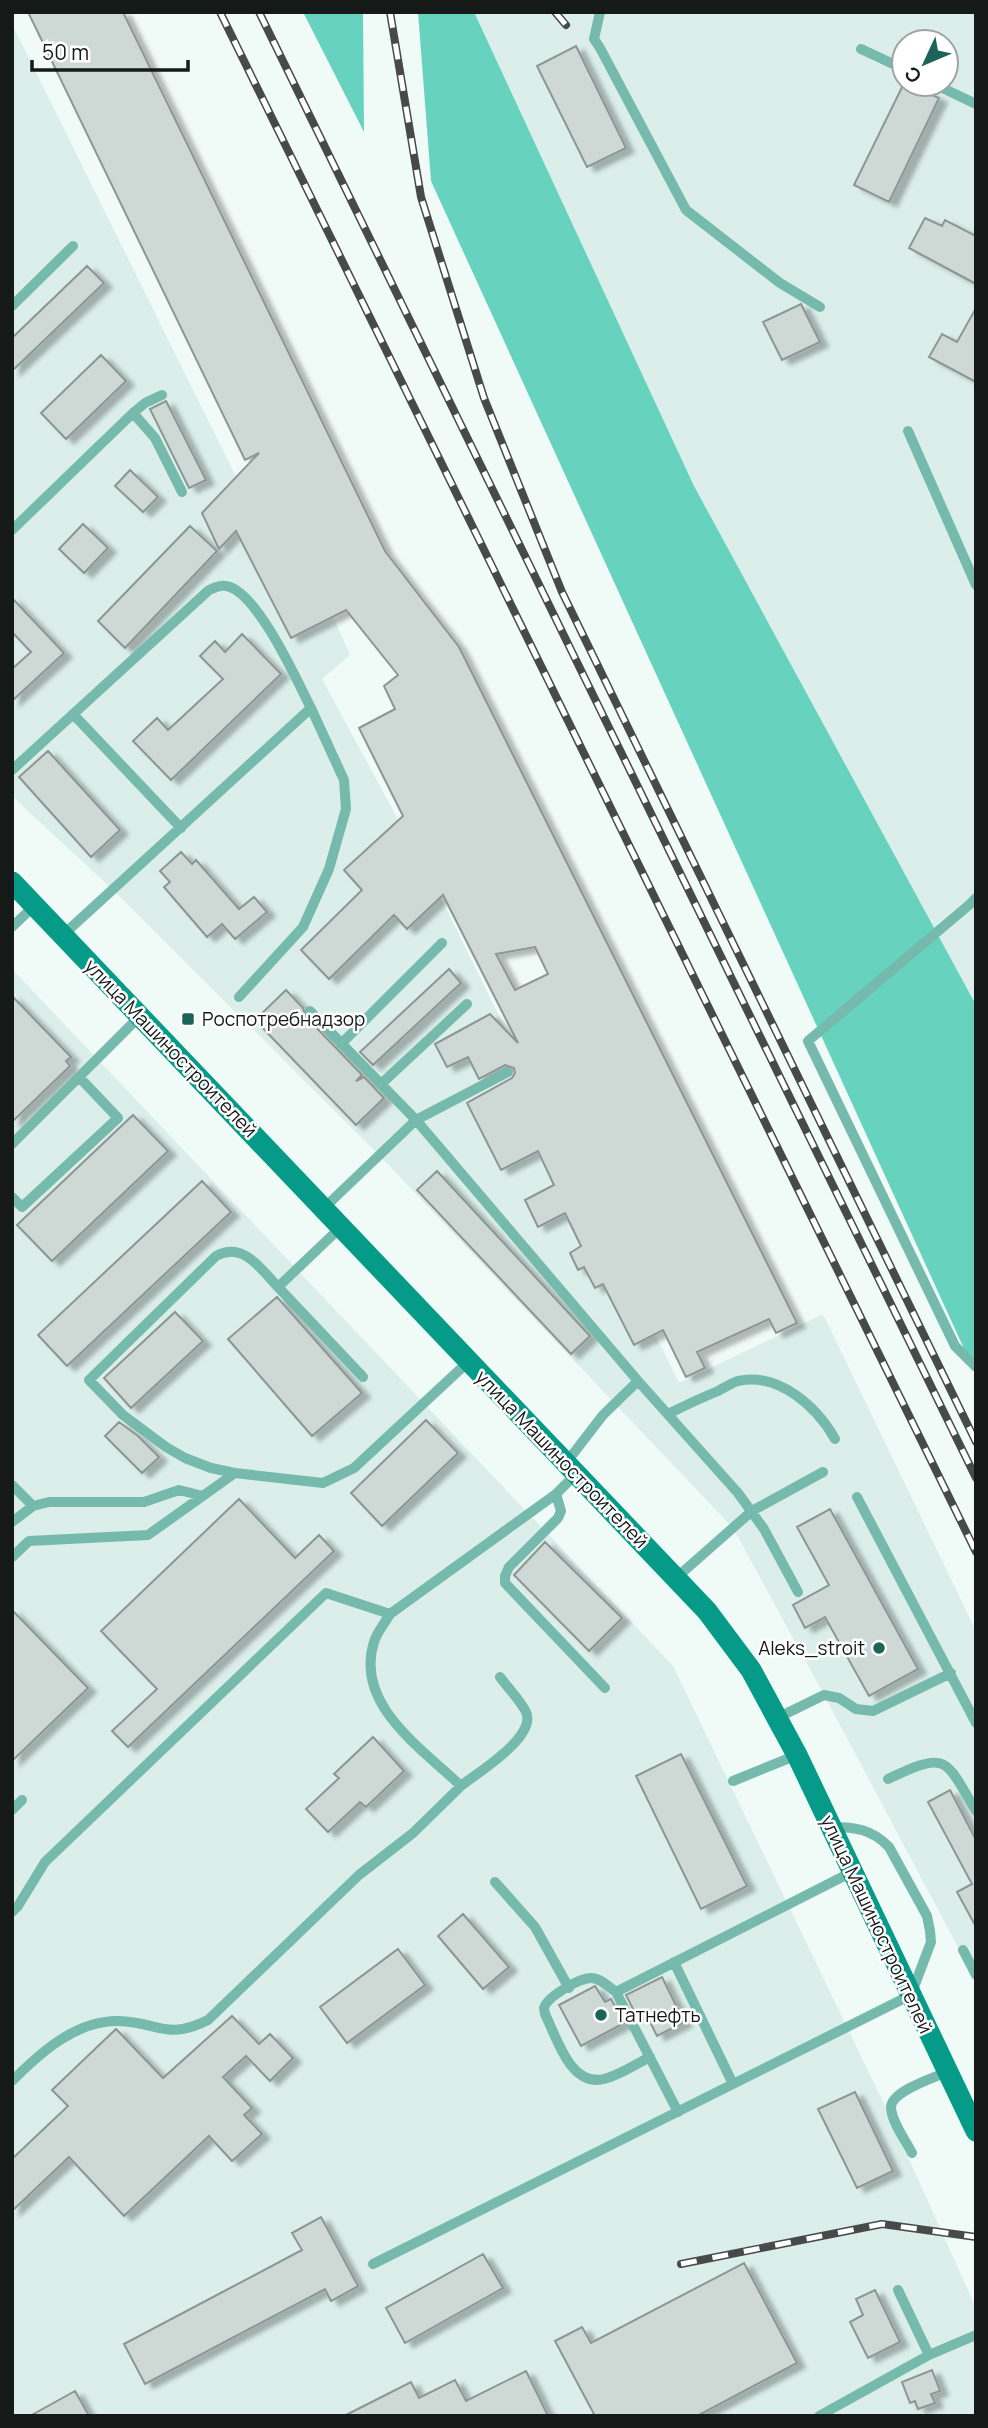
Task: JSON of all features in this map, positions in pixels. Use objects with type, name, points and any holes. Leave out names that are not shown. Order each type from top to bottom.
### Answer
[{"type":"main road","name":"улица Машиностроителей","points":[[12,882],[676,1578],[737,1649],[797,1755],[974,2124]]},
{"type":"lane","points":[[600,12],[594,40],[686,210],[780,283],[820,307]]},
{"type":"lane","points":[[861,48],[890,62]]},
{"type":"lane","points":[[960,96],[976,104]]},
{"type":"lane","points":[[12,306],[73,246]]},
{"type":"lane","points":[[12,530],[133,413],[145,403],[162,395]]},
{"type":"lane","points":[[133,413],[155,438],[182,492]]},
{"type":"lane","points":[[908,431],[976,585]]},
{"type":"lane","points":[[12,770],[209,590],[218,586],[233,589],[254,608],[277,643],[312,708],[344,780],[346,809],[329,869],[303,926],[239,997]]},
{"type":"lane","points":[[63,935],[312,708]]},
{"type":"lane","points":[[73,714],[181,828]]},
{"type":"lane","points":[[976,898],[808,1041],[955,1346],[976,1367]]},
{"type":"lane","points":[[12,927],[35,905]]},
{"type":"lane","points":[[341,1044],[442,943]]},
{"type":"lane","points":[[381,1084],[467,1004]]},
{"type":"lane","points":[[310,1011],[416,1120],[752,1511],[798,1592]]},
{"type":"lane","points":[[12,1144],[140,1016]]},
{"type":"lane","points":[[323,1208],[416,1120],[508,1072]]},
{"type":"lane","points":[[12,1197],[22,1207],[118,1118],[79,1077]]},
{"type":"lane","points":[[278,1287],[341,1227]]},
{"type":"lane","points":[[363,1377],[248,1256],[240,1252],[224,1252],[216,1256],[89,1380],[123,1415],[166,1447],[211,1468],[323,1483],[354,1468],[468,1362]]},
{"type":"lane","points":[[461,1786],[392,1721],[375,1688],[371,1654],[375,1639],[390,1614],[556,1494],[603,1415],[638,1381]]},
{"type":"lane","points":[[668,1414],[738,1381],[760,1381],[779,1386],[809,1404],[820,1415],[835,1439]]},
{"type":"lane","points":[[676,1578],[752,1511],[823,1472]]},
{"type":"lane","points":[[12,1557],[29,1541],[148,1535],[236,1473]]},
{"type":"lane","points":[[12,1485],[33,1506]]},
{"type":"lane","points":[[12,1522],[33,1506],[48,1502],[144,1502],[179,1490],[203,1496]]},
{"type":"lane","points":[[556,1494],[561,1511],[558,1518],[509,1567],[505,1583],[605,1688]]},
{"type":"lane","points":[[857,1497],[976,1723]]},
{"type":"lane","points":[[12,1912],[45,1862],[326,1593],[390,1614]]},
{"type":"lane","points":[[777,1718],[824,1695],[839,1698],[856,1709],[873,1711],[951,1673]]},
{"type":"lane","points":[[12,2081],[54,2045],[83,2028],[121,2021],[176,2032],[193,2028],[208,2020],[359,1875],[413,1833],[461,1786],[517,1742],[525,1732],[528,1722],[526,1712],[500,1677]]},
{"type":"lane","points":[[733,1781],[797,1755]]},
{"type":"lane","points":[[888,1779],[924,1763],[944,1764],[952,1771],[976,1811]]},
{"type":"lane","points":[[12,1810],[22,1800]]},
{"type":"lane","points":[[373,2264],[911,1995],[931,1942],[927,1916],[889,1847],[880,1838],[856,1827],[831,1827]]},
{"type":"lane","points":[[616,1992],[852,1871]]},
{"type":"lane","points":[[495,1881],[536,1927],[569,1988]]},
{"type":"lane","points":[[963,1950],[976,1975]]},
{"type":"lane","points":[[674,1962],[733,2084]]},
{"type":"lane","points":[[650,2057],[606,2079],[595,2080],[582,2076],[572,2068],[544,2008],[550,1997],[588,1978],[616,1992],[650,2057],[678,2112]]},
{"type":"lane","points":[[912,2154],[892,2115],[891,2105],[901,2092],[947,2072]]},
{"type":"lane","points":[[898,2290],[929,2355]]},
{"type":"lane","points":[[819,2416],[929,2355],[976,2334]]},
{"type":"shaded area","points":[[474,12],[976,12],[976,1005],[694,486]]},
{"type":"shaded area","points":[[12,24],[245,495],[293,527],[350,655],[322,679],[446,908],[679,1383],[823,1314],[976,1631],[976,1981],[733,1528],[379,1155],[113,890],[12,796]]},
{"type":"shaded area","points":[[12,969],[673,1666],[885,2106],[976,2308],[976,2416],[12,2416]]},
{"type":"green space","points":[[303,12],[363,12],[364,132]]},
{"type":"green space","points":[[418,12],[474,12],[694,486],[976,1005],[976,1375],[431,181]]},
{"type":"building","points":[[28,12],[123,12],[385,551],[459,647],[797,1323],[776,1333],[769,1319],[697,1352],[705,1368],[686,1377],[663,1330],[634,1345],[603,1284],[595,1288],[584,1267],[578,1270],[570,1253],[581,1246],[565,1213],[538,1227],[525,1200],[554,1185],[538,1151],[501,1170],[467,1103],[512,1078],[514,1068],[505,1065],[479,1079],[468,1057],[447,1067],[435,1044],[490,1014],[518,1043],[443,895],[407,929],[394,915],[329,979],[301,950],[362,890],[344,870],[403,816],[359,728],[395,709],[384,686],[398,675],[346,610],[291,638],[236,531],[219,549],[202,513],[259,453],[245,460]],"holes":[[[535,947],[548,974],[515,990],[496,954]]]},
{"type":"building","points":[[576,46],[626,148],[587,167],[537,66]]},
{"type":"building","points":[[897,98],[939,98],[889,202],[854,185]]},
{"type":"building","points":[[925,218],[942,226],[945,220],[976,236],[976,284],[909,248]]},
{"type":"building","points":[[87,266],[104,283],[12,371],[12,338]]},
{"type":"building","points":[[801,304],[820,342],[782,360],[763,322]]},
{"type":"building","points":[[976,308],[976,382],[929,357],[942,334],[957,342]]},
{"type":"building","points":[[101,355],[126,381],[66,439],[41,413]]},
{"type":"building","points":[[166,401],[206,480],[189,488],[150,409]]},
{"type":"building","points":[[130,470],[158,497],[143,512],[115,486]]},
{"type":"building","points":[[83,524],[108,548],[84,573],[59,549]]},
{"type":"building","points":[[190,526],[217,551],[125,648],[98,621]]},
{"type":"building","points":[[12,598],[64,653],[12,701],[12,669],[31,652],[12,632]]},
{"type":"building","points":[[242,634],[281,674],[171,780],[133,741],[157,718],[168,730],[223,679],[200,656],[215,641],[225,652]]},
{"type":"building","points":[[48,751],[120,830],[91,857],[19,777]]},
{"type":"building","points":[[181,852],[192,864],[196,860],[239,909],[254,897],[267,912],[235,939],[222,924],[207,937],[164,887],[170,882],[160,871]]},
{"type":"building","points":[[449,969],[461,983],[373,1065],[360,1052]]},
{"type":"building","points":[[286,990],[303,1008],[305,1016],[362,1075],[356,1081],[364,1077],[384,1098],[356,1125],[255,1020]]},
{"type":"building","points":[[12,996],[71,1057],[66,1061],[70,1066],[12,1122]]},
{"type":"building","points":[[133,1115],[168,1151],[52,1261],[17,1225]]},
{"type":"building","points":[[437,1171],[590,1336],[571,1354],[417,1190]]},
{"type":"building","points":[[202,1181],[231,1212],[67,1366],[38,1335]]},
{"type":"building","points":[[277,1297],[362,1393],[312,1436],[228,1339]]},
{"type":"building","points":[[175,1312],[203,1341],[131,1408],[104,1378]]},
{"type":"building","points":[[426,1420],[458,1453],[382,1526],[351,1493]]},
{"type":"building","points":[[119,1422],[159,1457],[142,1473],[105,1436]]},
{"type":"building","points":[[239,1499],[295,1558],[319,1535],[334,1551],[128,1747],[112,1731],[157,1689],[101,1631]]},
{"type":"building","points":[[830,1509],[918,1669],[869,1696],[825,1617],[805,1628],[793,1605],[829,1585],[797,1527]]},
{"type":"building","points":[[545,1542],[622,1618],[589,1651],[514,1575]]},
{"type":"building","points":[[12,1610],[88,1688],[12,1761]]},
{"type":"building","points":[[373,1737],[404,1771],[366,1807],[360,1802],[328,1832],[306,1809],[339,1778],[334,1774]]},
{"type":"building","points":[[681,1754],[747,1886],[701,1909],[636,1776]]},
{"type":"building","points":[[950,1790],[976,1840],[976,1927],[957,1892],[972,1884],[928,1802]]},
{"type":"building","points":[[463,1914],[509,1967],[483,1989],[438,1936]]},
{"type":"building","points":[[398,1949],[425,1985],[347,2043],[320,2007]]},
{"type":"building","points":[[662,1977],[684,2022],[657,2036],[645,2012],[637,2017],[626,1995]]},
{"type":"building","points":[[595,1986],[605,2002],[611,1999],[624,2023],[581,2046],[559,2005]]},
{"type":"building","points":[[232,2016],[259,2044],[270,2034],[293,2058],[270,2081],[246,2056],[223,2077],[252,2108],[244,2115],[262,2134],[232,2161],[209,2136],[124,2216],[69,2157],[12,2211],[12,2159],[68,2106],[52,2090],[116,2029],[163,2078]]},
{"type":"building","points":[[855,2092],[893,2171],[857,2188],[818,2109]]},
{"type":"building","points":[[321,2217],[358,2286],[331,2301],[325,2289],[145,2384],[124,2344],[302,2250],[292,2233]]},
{"type":"building","points":[[483,2254],[503,2288],[405,2343],[386,2308]]},
{"type":"building","points":[[744,2263],[797,2363],[697,2416],[595,2416],[555,2341],[582,2327],[591,2343]]},
{"type":"building","points":[[875,2290],[900,2342],[868,2358],[850,2322],[863,2315],[856,2299]]},
{"type":"building","points":[[932,2370],[940,2391],[931,2394],[935,2403],[918,2409],[915,2401],[910,2403],[902,2382]]},
{"type":"building","points":[[526,2371],[548,2416],[344,2416],[411,2382],[419,2398],[455,2380],[466,2401]]},
{"type":"building","points":[[75,2391],[89,2416],[30,2416]]},
{"type":"railway","points":[[220,12],[976,1552]]},
{"type":"railway","points":[[259,12],[976,1478]]},
{"type":"railway","points":[[390,12],[421,197],[484,398],[562,592],[976,1442]]},
{"type":"railway","points":[[555,12],[566,25]]},
{"type":"railway","points":[[681,2264],[882,2224],[976,2237]]},
{"type":"place","name":"Роспотребнадзор","points":[[188,1019]]},
{"type":"place","name":"Aleks_stroit","points":[[879,1648]]},
{"type":"place","name":"Татнефть","points":[[601,2015]]}]
